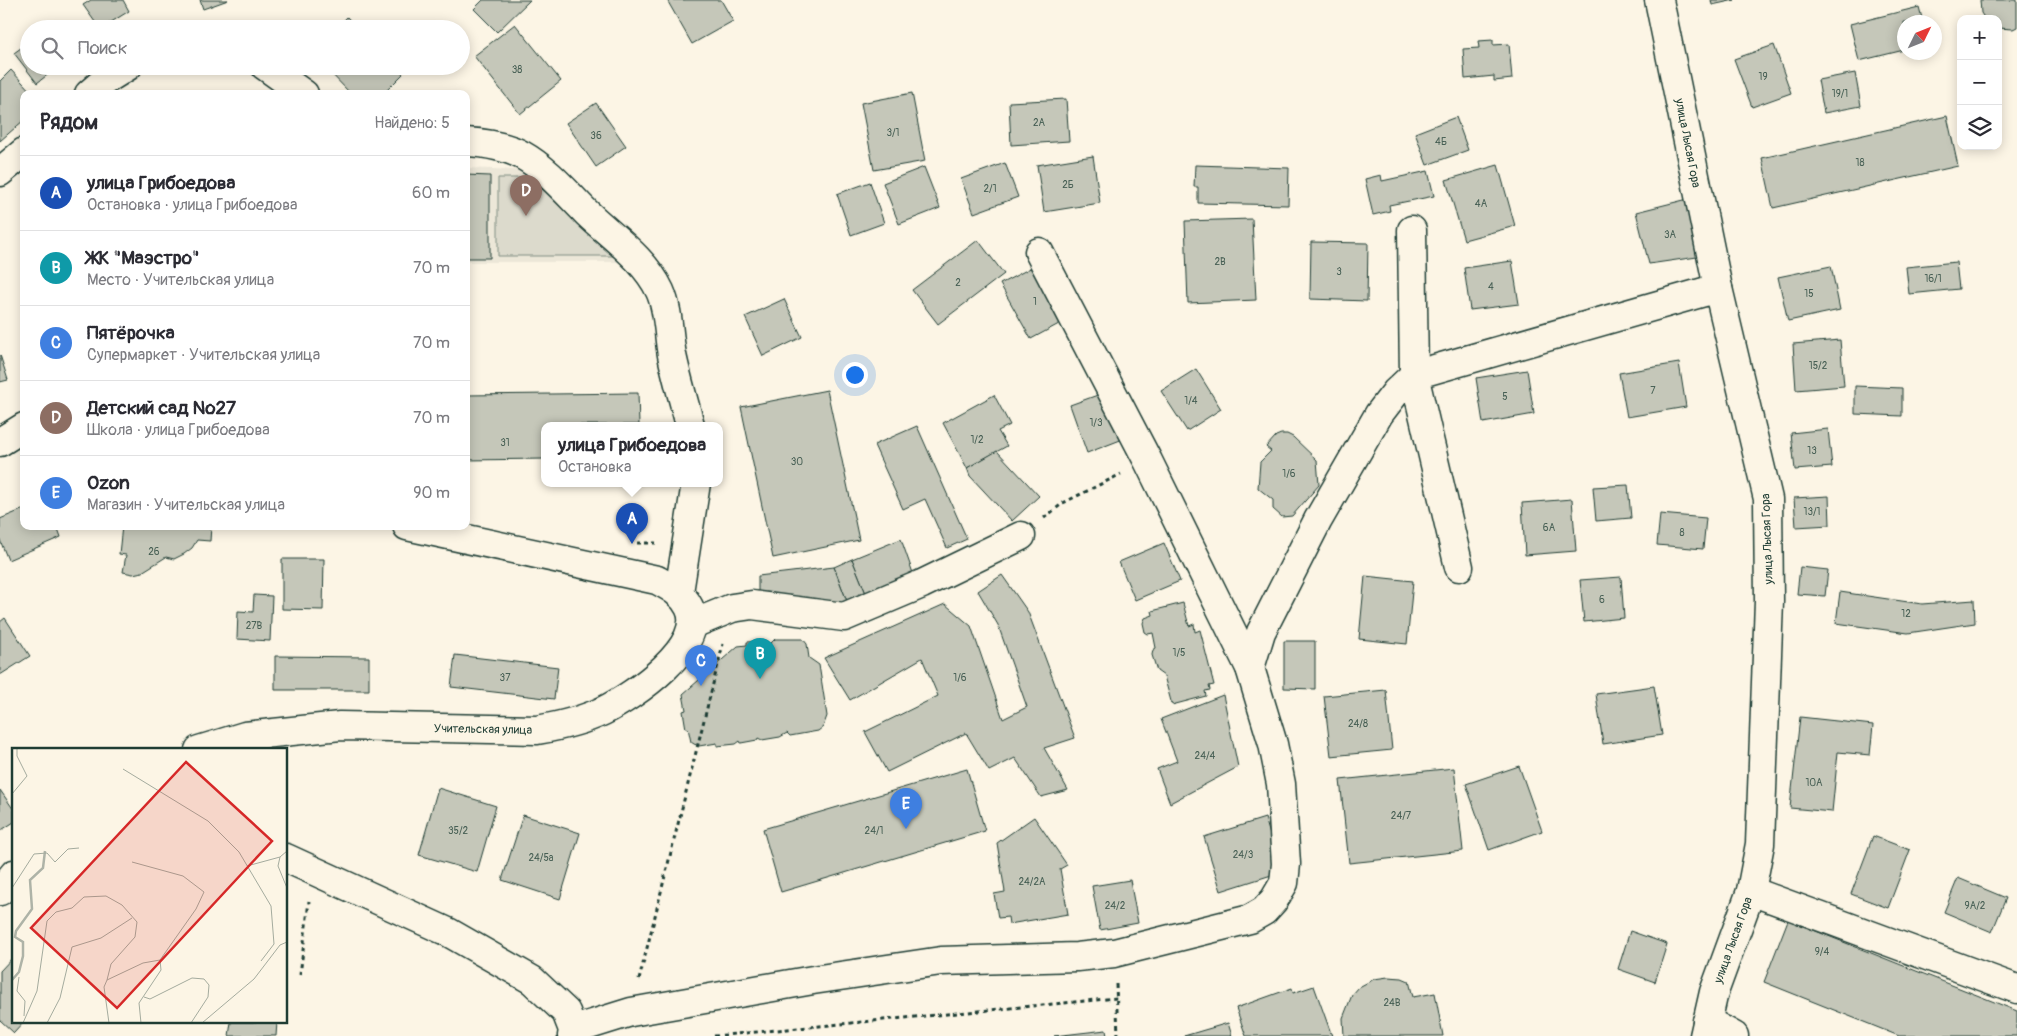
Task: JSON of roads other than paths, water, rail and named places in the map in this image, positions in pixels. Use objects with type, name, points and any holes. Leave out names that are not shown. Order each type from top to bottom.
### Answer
[{"type":"street","name":"улица Лысая Гора","points":[[1660,0],[1718,288],[1768,499],[1769,602],[1760,844],[1751,891],[1714,992],[1705,1028],[1734,1036]]},
{"type":"street","points":[[94,90],[114,75]]},
{"type":"street","points":[[278,75],[298,90]]},
{"type":"street","points":[[470,142],[483,143],[506,149],[521,155],[534,164],[569,194],[650,274],[660,292],[665,308],[676,374],[689,422]]},
{"type":"street","points":[[0,172],[20,155]]},
{"type":"street","points":[[1412,230],[1414,375],[1459,567]]},
{"type":"street","points":[[288,859],[448,932],[532,980],[566,1012],[573,1033],[631,1012],[813,980],[941,961],[1077,957],[1114,953],[1250,919],[1264,911],[1274,900],[1284,883],[1286,864],[1280,784],[1273,744],[1250,668],[1148,461],[1039,252]]},
{"type":"street","points":[[1250,668],[1261,632],[1318,520],[1379,414],[1396,392],[1414,375],[1718,288]]},
{"type":"street","points":[[0,442],[20,430]]},
{"type":"street","points":[[679,592],[695,487]]},
{"type":"street","points":[[425,530],[657,580],[679,592],[690,608],[693,624],[732,608],[752,605],[844,617],[922,584],[1021,536]]},
{"type":"street","name":"Учительская улица","points":[[206,748],[245,736],[340,726],[537,730],[568,724],[604,710],[640,689],[665,669],[682,648],[693,624]]},
{"type":"street","points":[[0,892],[12,877]]},
{"type":"street","points":[[1751,891],[2017,989]]},
{"type":"place","name":"Детский сад №27","points":[[526,216]]},
{"type":"place","name":"улица Грибоедова","points":[[632,544]]},
{"type":"place","name":"ЖК \"Маэстро\"","points":[[760,679]]},
{"type":"place","name":"Пятёрочка","points":[[701,686]]},
{"type":"place","name":"Ozon","points":[[906,829]]}]
